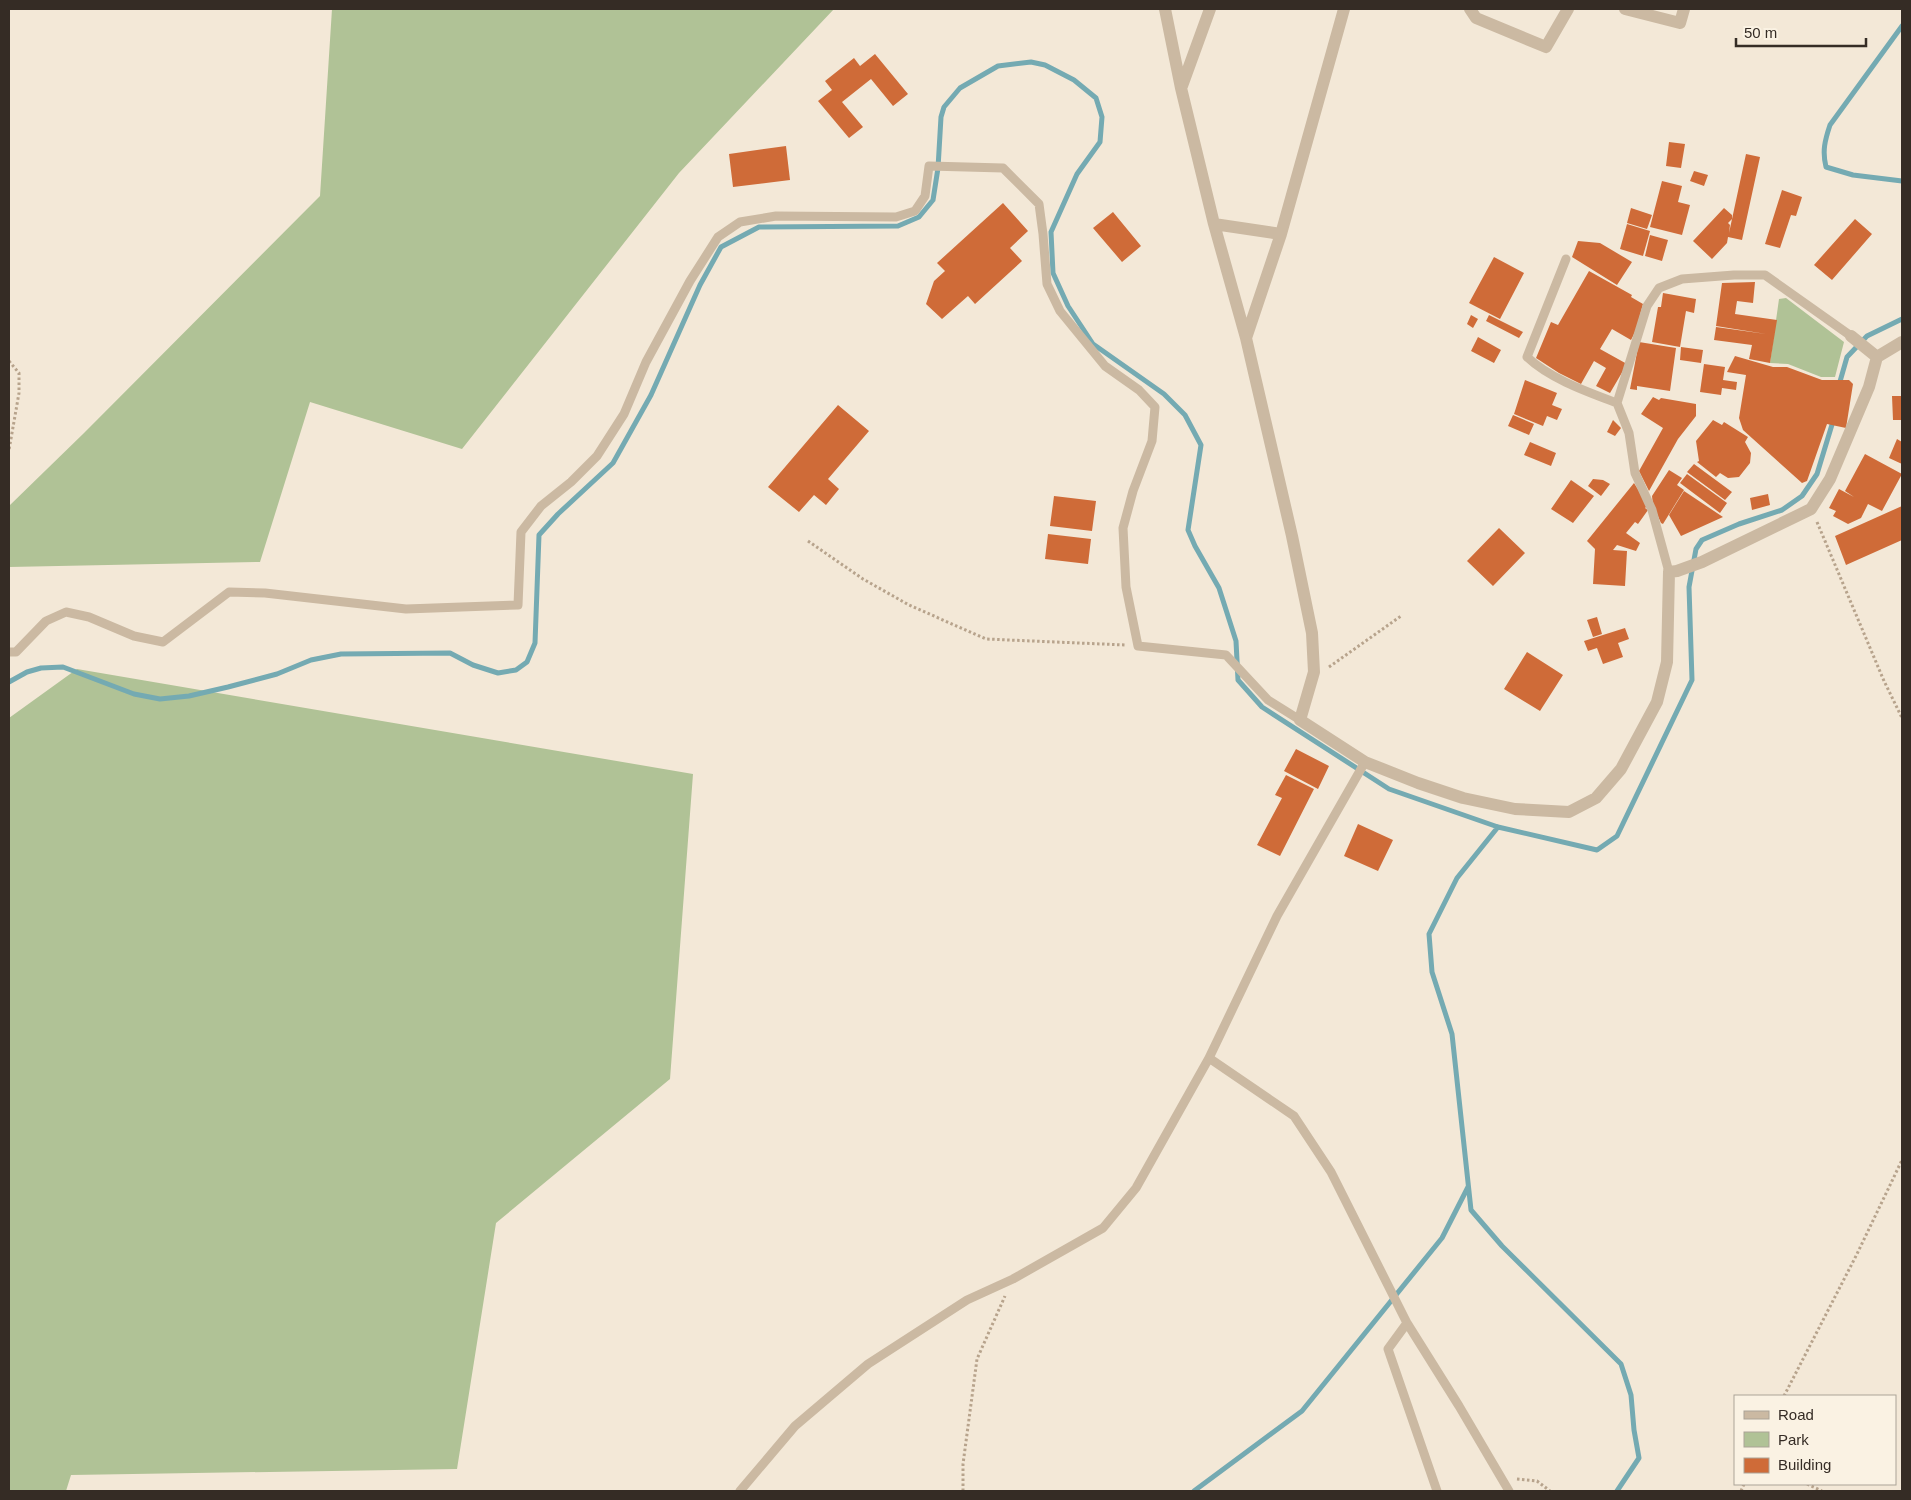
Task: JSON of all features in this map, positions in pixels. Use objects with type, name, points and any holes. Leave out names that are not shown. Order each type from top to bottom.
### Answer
[{"type":"street","points":[[1165,9],[1181,88],[1214,224],[1246,338],[1292,536],[1312,633],[1314,672],[1300,720],[1365,762],[1463,798],[1515,809],[1569,812],[1596,798],[1621,769],[1657,702],[1667,662],[1673,572],[1702,562],[1811,509],[1830,479],[1869,387],[1872,353]]},
{"type":"street","points":[[1181,88],[1210,9]]},
{"type":"street","points":[[1246,338],[1280,234],[1344,9]]},
{"type":"street","points":[[1470,9],[1476,18],[1546,47],[1568,9]]},
{"type":"street","points":[[1625,9],[1680,23],[1684,9]]},
{"type":"street","points":[[1214,224],[1280,234]]},
{"type":"street","points":[[1851,336],[1872,353]]},
{"type":"street","points":[[1872,353],[1902,342]]},
{"type":"lane","points":[[9,652],[16,652],[46,621],[66,612],[89,617],[134,636],[163,642],[229,592],[406,609],[518,605],[521,532],[541,506],[571,482],[597,456],[624,414],[646,362],[690,281],[718,237],[740,222],[776,216],[896,217],[915,211],[926,196],[929,166],[1003,168],[1038,204],[1043,234],[1047,284],[1060,311],[1105,366],[1140,390],[1155,408],[1152,440],[1133,491],[1123,528],[1126,587],[1138,646],[1226,655],[1268,700],[1300,720]]},
{"type":"lane","points":[[1566,259],[1527,357],[1539,368],[1594,395],[1617,403]]},
{"type":"lane","points":[[1673,572],[1652,510],[1635,473],[1629,433],[1617,403],[1647,306],[1659,288],[1682,279],[1765,275],[1851,336]]},
{"type":"lane","points":[[740,1491],[796,1426],[868,1364],[968,1300],[1013,1279],[1103,1228],[1136,1188],[1209,1058],[1277,916],[1365,762]]},
{"type":"lane","points":[[1209,1058],[1294,1116],[1331,1172],[1407,1323],[1509,1491]]},
{"type":"lane","points":[[1407,1323],[1388,1349],[1437,1491]]},
{"type":"path","points":[[9,361],[19,373],[19,393],[9,450]]},
{"type":"path","points":[[1811,509],[1902,718]]},
{"type":"path","points":[[808,541],[862,579],[986,639],[1138,646]]},
{"type":"path","points":[[1314,672],[1327,668],[1400,616]]},
{"type":"path","points":[[1785,1395],[1857,1254],[1902,1160]]},
{"type":"path","points":[[962,1491],[963,1464],[978,1359],[1013,1279]]},
{"type":"path","points":[[1501,1478],[1537,1481],[1550,1491]]},
{"type":"path","points":[[1809,1485],[1822,1491]]},
{"type":"green space","points":[[332,9],[834,9],[679,173],[462,449],[310,402],[260,562],[9,567],[9,506],[320,196]]},
{"type":"green space","points":[[1786,298],[1844,342],[1835,377],[1821,377],[1788,364],[1770,363],[1779,299]]},
{"type":"green space","points":[[77,669],[693,774],[670,1079],[496,1223],[457,1469],[71,1475],[66,1491],[9,1491],[9,718]]},
{"type":"building","points":[[875,54],[908,94],[893,106],[871,79],[842,102],[863,127],[849,138],[818,101],[832,90],[825,81],[854,58],[860,66]]},
{"type":"building","points":[[1669,142],[1685,144],[1681,168],[1666,166]]},
{"type":"building","points":[[786,146],[790,180],[733,187],[729,154]]},
{"type":"building","points":[[1746,154],[1760,157],[1742,240],[1728,237],[1727,243],[1712,259],[1693,241],[1724,208],[1732,215],[1732,219],[1728,223],[1730,225],[1729,233]]},
{"type":"building","points":[[1694,171],[1708,175],[1704,186],[1690,181]]},
{"type":"building","points":[[1662,181],[1682,186],[1678,202],[1690,205],[1682,235],[1650,227]]},
{"type":"building","points":[[1782,190],[1802,197],[1796,216],[1791,215],[1780,248],[1765,244]]},
{"type":"building","points":[[1003,203],[1028,231],[1010,248],[1022,261],[975,304],[968,296],[942,319],[926,304],[934,281],[945,271],[937,263]]},
{"type":"building","points":[[1631,208],[1652,215],[1647,229],[1627,223]]},
{"type":"building","points":[[1113,212],[1141,246],[1122,262],[1093,228]]},
{"type":"building","points":[[1855,219],[1872,234],[1832,280],[1814,265]]},
{"type":"building","points":[[1627,224],[1650,231],[1643,256],[1620,249]]},
{"type":"building","points":[[1650,235],[1668,240],[1662,261],[1645,256]]},
{"type":"building","points":[[1578,241],[1600,243],[1632,262],[1617,285],[1572,257]]},
{"type":"building","points":[[1494,257],[1524,273],[1500,319],[1469,303]]},
{"type":"building","points":[[1589,271],[1632,295],[1631,297],[1643,304],[1636,330],[1631,340],[1612,329],[1600,349],[1627,364],[1610,393],[1596,386],[1606,368],[1594,361],[1581,384],[1536,358],[1551,322],[1558,325]]},
{"type":"building","points":[[1755,282],[1753,303],[1737,301],[1735,314],[1777,320],[1770,363],[1749,359],[1752,345],[1714,340],[1716,327],[1766,334],[1716,326],[1722,283]]},
{"type":"building","points":[[1663,293],[1696,299],[1694,313],[1686,311],[1680,347],[1652,342],[1658,307],[1661,307]]},
{"type":"building","points":[[1471,315],[1478,319],[1473,328],[1467,324]]},
{"type":"building","points":[[1489,315],[1523,332],[1519,338],[1486,321]]},
{"type":"building","points":[[1478,337],[1501,350],[1494,363],[1471,351]]},
{"type":"building","points":[[1639,342],[1676,348],[1670,391],[1637,386],[1637,390],[1630,389]]},
{"type":"building","points":[[1681,347],[1703,350],[1701,363],[1680,360]]},
{"type":"building","points":[[1735,356],[1773,367],[1787,367],[1822,380],[1849,380],[1853,384],[1846,428],[1827,424],[1807,481],[1802,483],[1743,430],[1739,418],[1746,375],[1727,372]]},
{"type":"building","points":[[1704,364],[1725,367],[1723,380],[1737,382],[1736,390],[1722,388],[1721,395],[1700,392]]},
{"type":"building","points":[[1525,380],[1557,393],[1552,405],[1562,409],[1557,420],[1547,416],[1543,426],[1514,414]]},
{"type":"building","points":[[1892,396],[1902,396],[1902,420],[1893,420]]},
{"type":"building","points":[[1653,397],[1659,400],[1661,398],[1696,404],[1696,416],[1678,439],[1649,491],[1639,471],[1663,428],[1641,414]]},
{"type":"building","points":[[838,405],[869,431],[828,479],[839,489],[826,505],[814,495],[799,512],[768,487]]},
{"type":"building","points":[[1513,415],[1534,424],[1529,435],[1508,426]]},
{"type":"building","points":[[1613,420],[1621,428],[1615,436],[1607,432]]},
{"type":"building","points":[[1713,420],[1722,425],[1724,422],[1748,437],[1745,442],[1751,453],[1750,463],[1739,477],[1728,478],[1720,473],[1716,477],[1697,462],[1699,461],[1696,441]]},
{"type":"building","points":[[1897,439],[1902,442],[1902,464],[1889,458]]},
{"type":"building","points":[[1530,442],[1556,453],[1551,466],[1524,455]]},
{"type":"building","points":[[1865,454],[1902,474],[1882,511],[1868,504],[1861,518],[1848,524],[1833,516],[1836,511],[1829,508],[1839,489],[1854,497],[1845,491]]},
{"type":"building","points":[[1694,464],[1732,492],[1725,500],[1687,472]]},
{"type":"building","points":[[1669,470],[1682,478],[1677,485],[1684,490],[1663,524],[1653,505],[1652,496]]},
{"type":"building","points":[[1687,474],[1727,503],[1720,513],[1680,483]]},
{"type":"building","points":[[1593,479],[1603,480],[1610,484],[1601,496],[1588,486]]},
{"type":"building","points":[[1571,480],[1594,496],[1573,523],[1551,509]]},
{"type":"building","points":[[1634,483],[1648,505],[1645,508],[1648,510],[1638,524],[1635,522],[1626,533],[1640,543],[1636,551],[1617,545],[1613,550],[1627,551],[1625,586],[1593,584],[1595,549],[1587,541]]},
{"type":"building","points":[[1684,491],[1723,517],[1681,536],[1669,515]]},
{"type":"building","points":[[1768,494],[1770,505],[1752,510],[1750,498]]},
{"type":"building","points":[[1054,496],[1096,501],[1092,531],[1050,526]]},
{"type":"building","points":[[1902,506],[1902,540],[1846,565],[1835,536]]},
{"type":"building","points":[[1499,528],[1525,553],[1493,586],[1467,561]]},
{"type":"building","points":[[1048,534],[1091,539],[1088,564],[1045,559]]},
{"type":"building","points":[[1597,617],[1602,634],[1593,637],[1587,620]]},
{"type":"building","points":[[1625,628],[1629,639],[1618,643],[1623,657],[1603,664],[1597,648],[1588,651],[1584,641]]},
{"type":"building","points":[[1527,652],[1563,675],[1540,711],[1504,689]]},
{"type":"building","points":[[1296,749],[1329,766],[1318,789],[1284,771]]},
{"type":"building","points":[[1286,775],[1314,789],[1280,856],[1257,845],[1282,798],[1275,795]]},
{"type":"building","points":[[1358,824],[1393,840],[1378,871],[1344,856]]},
{"type":"waterway","points":[[1902,26],[1830,125],[1824,151],[1826,167],[1853,175],[1902,181]]},
{"type":"waterway","points":[[9,682],[27,672],[41,668],[63,667],[134,694],[160,699],[189,696],[228,687],[277,674],[311,660],[341,654],[450,653],[473,665],[498,673],[516,670],[527,662],[535,643],[539,535],[558,514],[613,463],[651,395],[700,285],[721,247],[759,227],[898,226],[919,217],[933,200],[938,168],[941,117],[944,107],[960,88],[998,66],[1031,62],[1045,65],[1074,80],[1096,98],[1102,117],[1100,142],[1077,174],[1051,232],[1053,273],[1068,306],[1093,344],[1164,394],[1185,415],[1201,445],[1188,530],[1219,588],[1236,641],[1238,680],[1262,707],[1389,789],[1498,827],[1597,850],[1617,836],[1692,680],[1689,587],[1696,549],[1702,540],[1739,524],[1782,510],[1802,496],[1817,474],[1834,418]]},
{"type":"waterway","points":[[1839,385],[1847,357],[1867,336],[1902,319]]},
{"type":"waterway","points":[[1498,827],[1457,878],[1429,934],[1432,972],[1452,1034],[1471,1210],[1502,1246],[1621,1364],[1631,1395],[1639,1458],[1617,1491]]},
{"type":"waterway","points":[[1194,1491],[1302,1411],[1442,1238],[1468,1187]]}]
